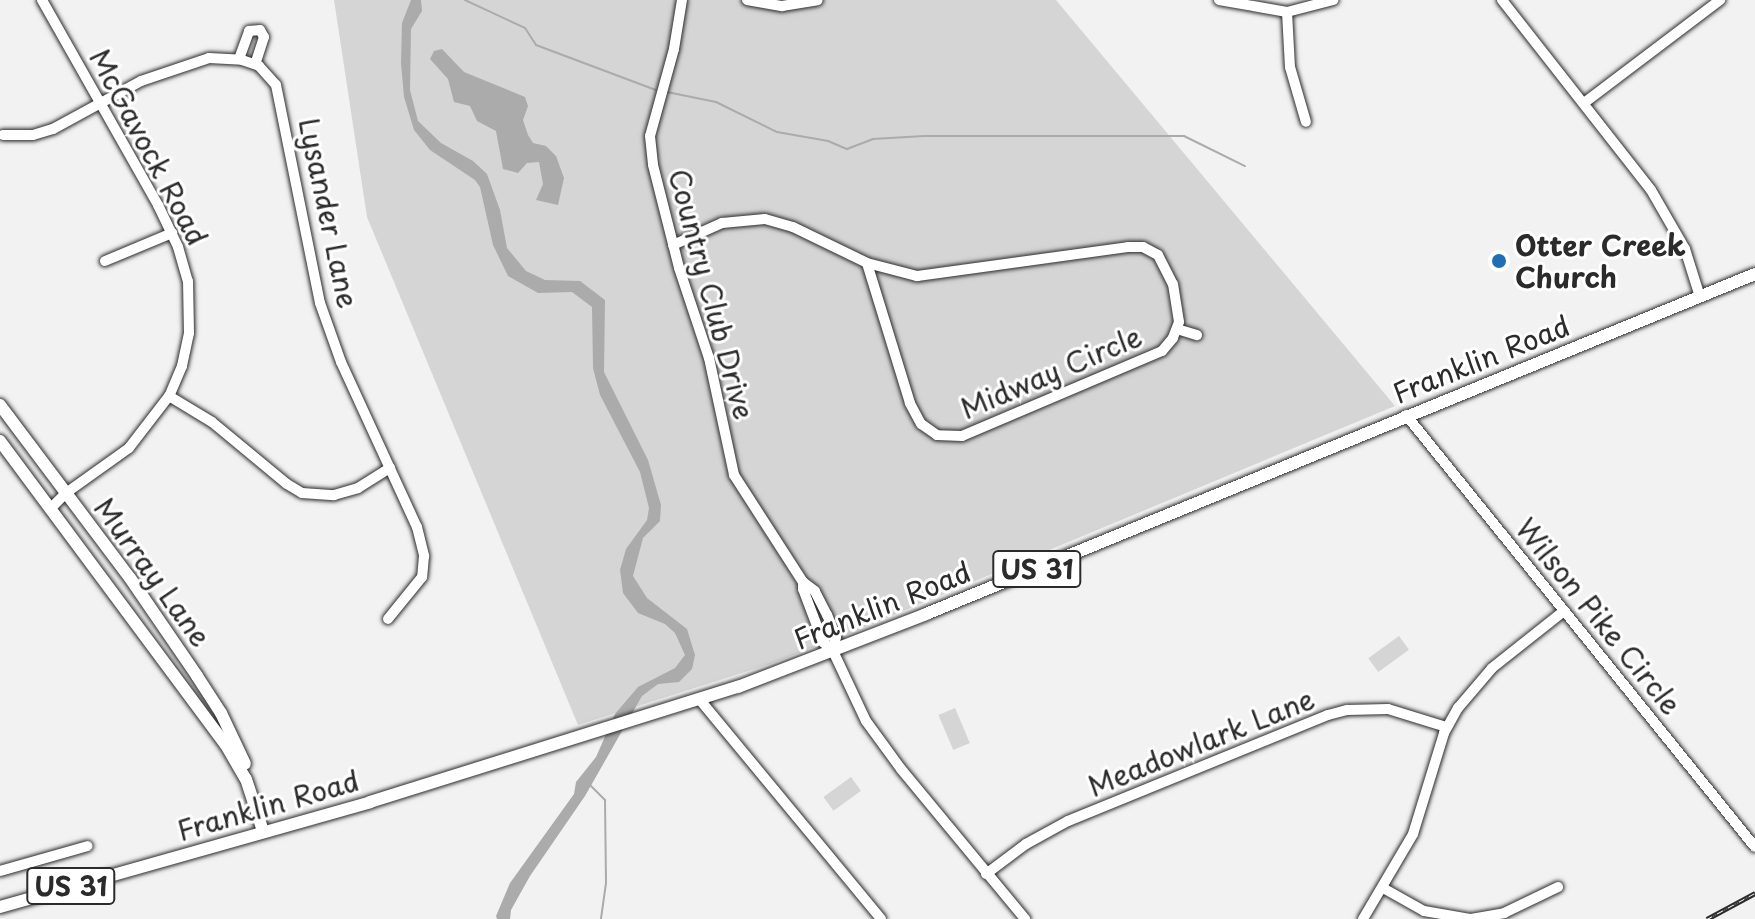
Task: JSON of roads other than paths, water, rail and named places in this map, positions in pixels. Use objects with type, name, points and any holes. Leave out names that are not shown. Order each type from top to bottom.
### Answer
[{"type":"main road","name":"Franklin Road","points":[[0,907],[580,739],[700,700],[833,651],[1755,274]]},
{"type":"main road","name":"Murray Lane","points":[[0,405],[130,578],[221,713],[245,764],[246,779]]},
{"type":"main road","name":"Murray Lane","points":[[0,441],[226,745],[246,779],[263,831]]},
{"type":"street","name":"McGavock Road","points":[[42,0],[172,233],[188,281],[189,333],[182,366],[169,396],[129,448],[66,493],[51,508]]},
{"type":"street","name":"Country Club Drive","points":[[682,0],[650,144],[673,245],[709,358],[734,475],[803,582],[815,591],[836,637],[833,651],[859,709],[885,748],[1025,919]]},
{"type":"street","points":[[747,0],[772,6],[818,0]]},
{"type":"street","points":[[1219,0],[1287,12],[1333,0]]},
{"type":"street","points":[[1502,0],[1666,213],[1685,249],[1700,297]]},
{"type":"street","points":[[1584,103],[1720,0]]},
{"type":"street","points":[[1287,12],[1290,67],[1306,122]]},
{"type":"street","points":[[3,135],[33,135],[53,129],[178,66],[209,58],[239,59],[255,64],[264,37],[260,30],[249,31],[239,59]]},
{"type":"street","name":"Lysander Lane","points":[[255,64],[276,85],[282,103],[307,249],[320,303],[341,362],[417,527],[424,556],[422,577],[388,619]]},
{"type":"street","name":"Midway Circle","points":[[673,245],[722,223],[765,219],[793,227],[867,263],[917,276],[1143,247],[1158,255],[1165,265],[1177,299],[1177,329],[1170,343],[1153,357],[970,433],[943,437],[926,429],[912,409],[867,263]]},
{"type":"street","points":[[105,261],[172,233]]},
{"type":"street","points":[[1177,329],[1197,335]]},
{"type":"street","points":[[169,396],[212,422],[302,493],[334,495],[346,492],[390,468]]},
{"type":"street","name":"Wilson Pike Circle","points":[[1406,415],[1755,847]]},
{"type":"street","points":[[1363,919],[1417,824],[1446,727],[1480,679],[1564,611]]},
{"type":"street","points":[[700,700],[881,919]]},
{"type":"street","name":"Meadowlark Lane","points":[[986,874],[1057,826],[1328,715],[1347,710],[1388,709],[1446,727]]},
{"type":"street","points":[[0,871],[88,846]]},
{"type":"street","points":[[1383,888],[1424,911],[1471,919],[1504,913],[1558,887]]},
{"type":"waterway","points":[[465,0],[525,28],[536,45],[656,90]]},
{"type":"waterway","points":[[667,92],[716,102],[777,132],[828,141],[847,149],[873,139],[924,136],[1184,136],[1245,166]]},
{"type":"waterway","points":[[589,784],[605,800],[606,883],[601,919]]},
{"type":"railway","points":[[1707,919],[1755,893]]},
{"type":"place","name":"Otter Creek Church","points":[[1499,261]]}]
